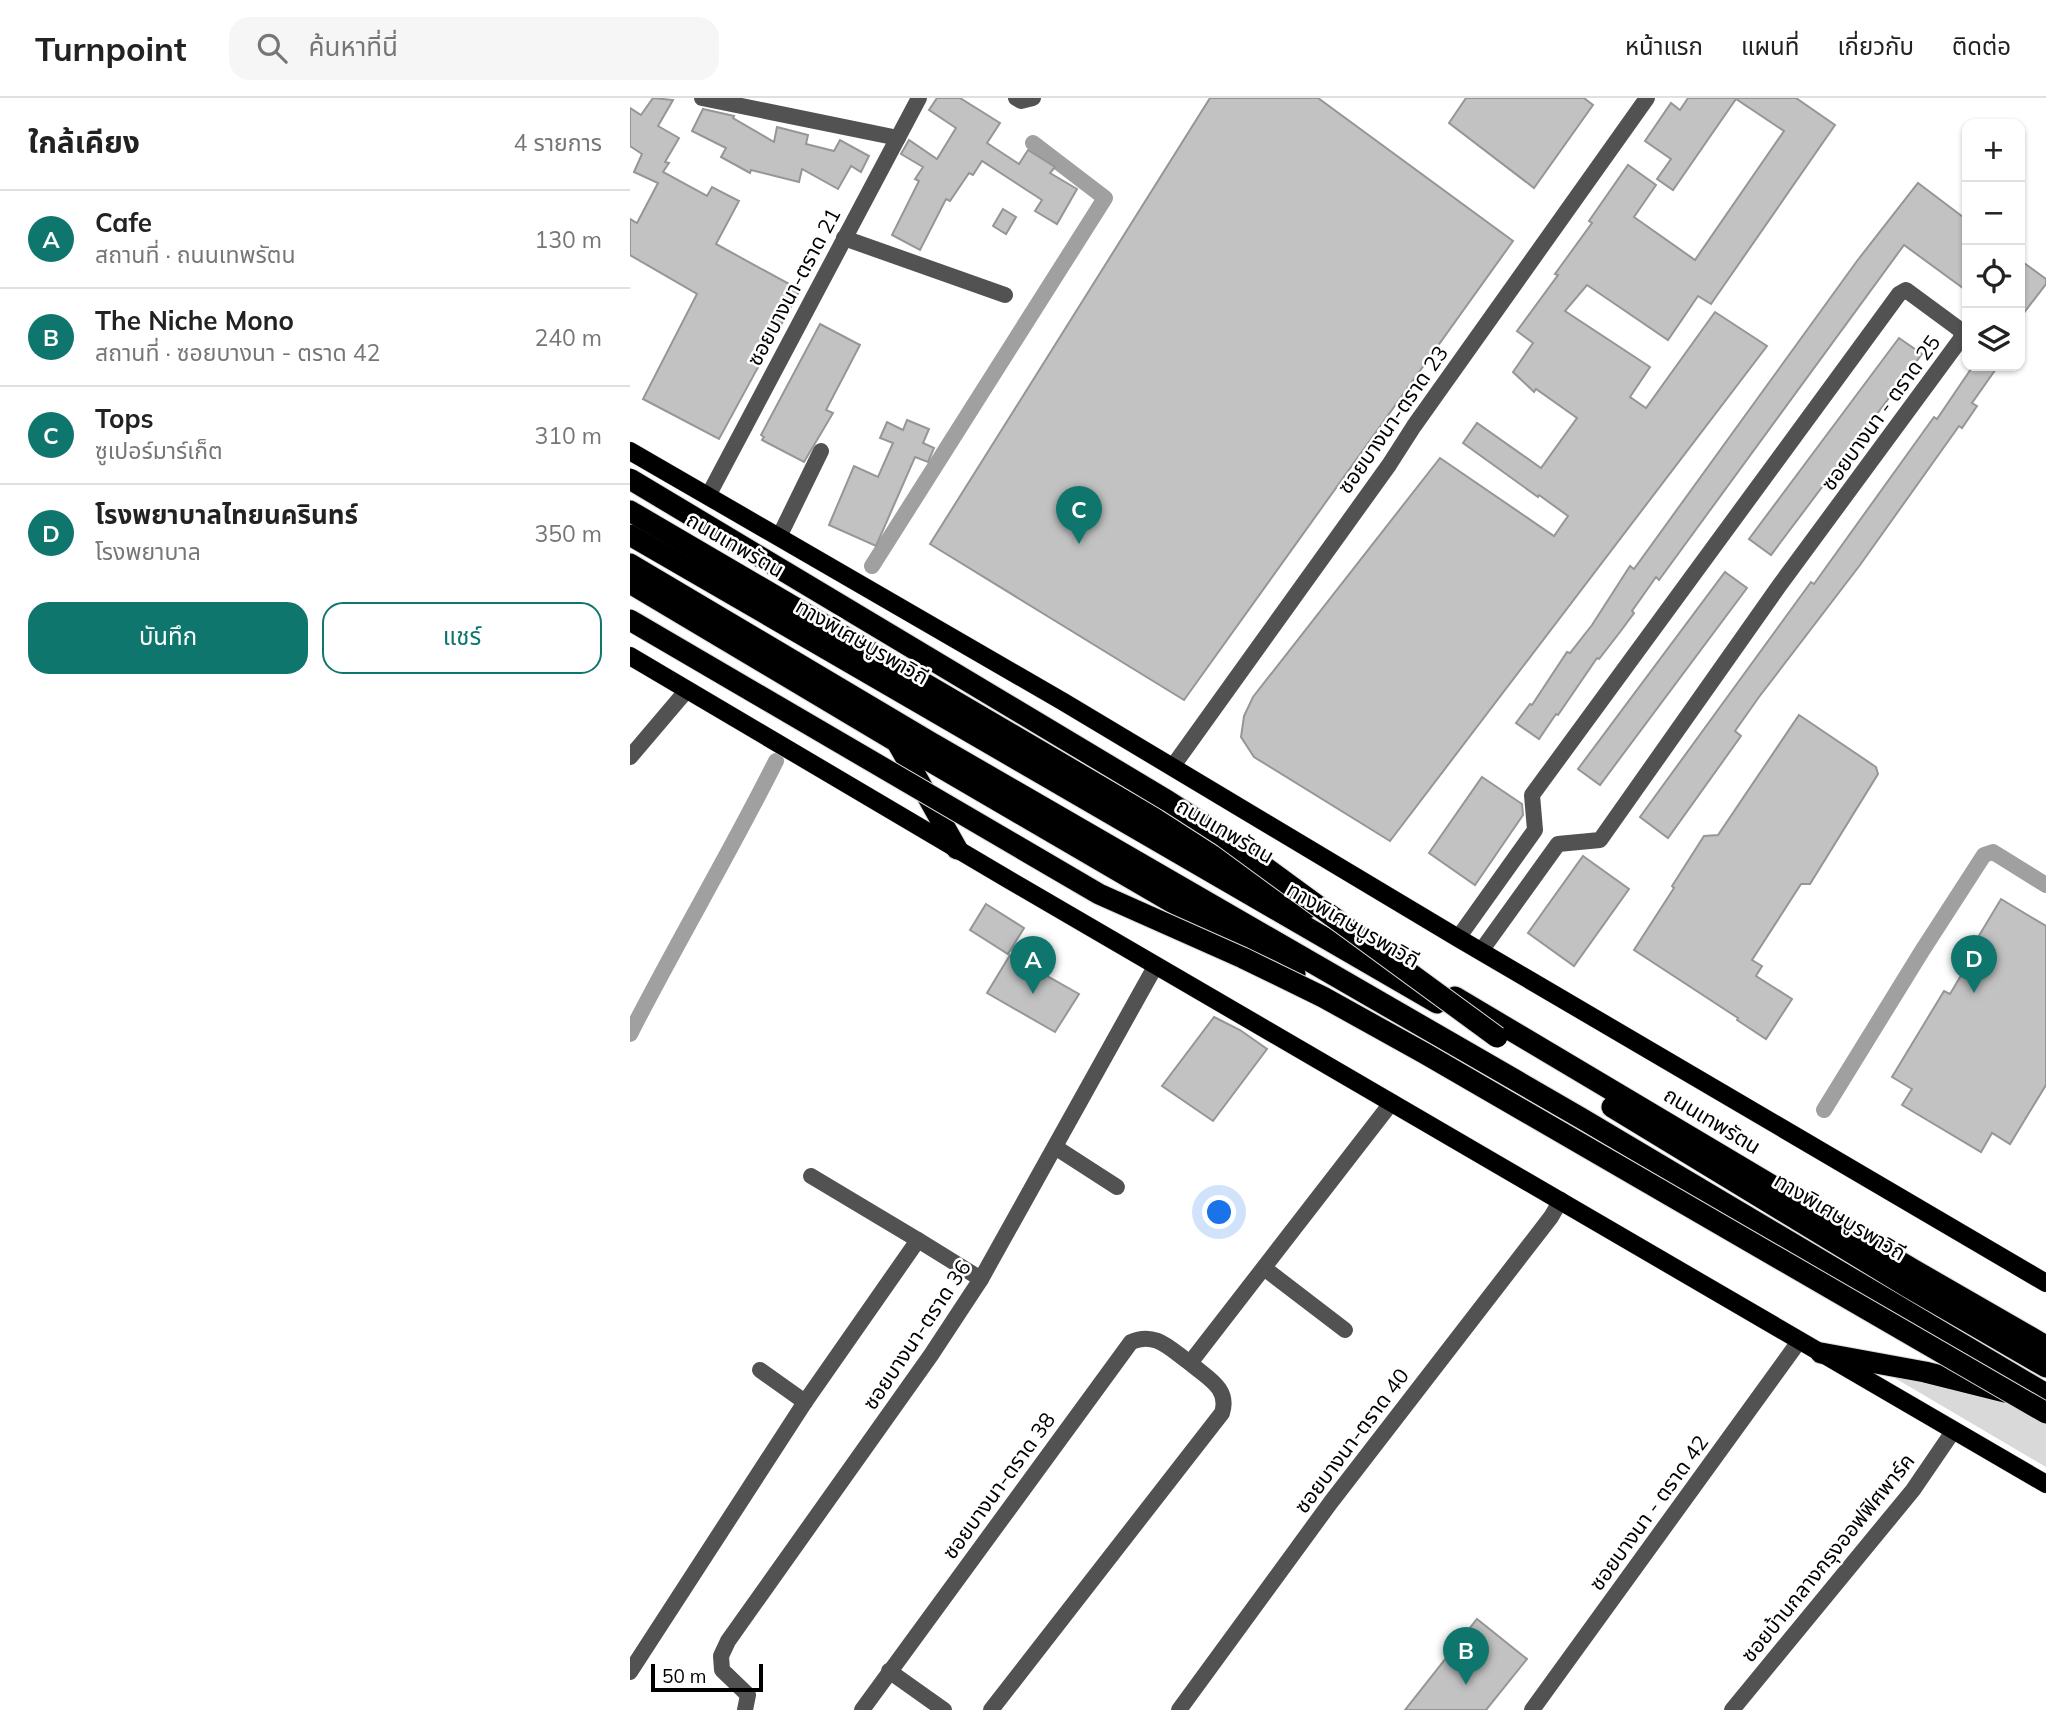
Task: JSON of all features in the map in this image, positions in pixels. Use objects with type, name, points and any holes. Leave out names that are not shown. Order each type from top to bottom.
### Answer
[{"type":"highway","points":[[630,479],[1224,837],[1497,1037]]},
{"type":"highway","name":"ถนนเทพรัตน","points":[[630,511],[1276,889],[2046,1346]]},
{"type":"highway","name":"ทางพิเศษบูรพาวิถี","points":[[630,535],[1497,1037],[1896,1280],[2046,1367]]},
{"type":"highway","points":[[630,564],[930,743],[1581,1118],[2046,1394]]},
{"type":"highway","points":[[630,583],[897,743],[1571,1133],[2046,1414]]},
{"type":"highway","points":[[630,620],[1099,894],[1266,969],[1424,1053],[2046,1414]]},
{"type":"highway","points":[[897,743],[957,849]]},
{"type":"highway","points":[[1821,1353],[1925,1372],[2010,1393]]},
{"type":"main road","name":"ถนนเทพรัตน","points":[[630,450],[1173,766],[1458,938],[2046,1283]]},
{"type":"main road","points":[[630,656],[2046,1484]]},
{"type":"street","points":[[702,98],[898,138]]},
{"type":"street","name":"ซอยบางนา-ตราด 21","points":[[708,496],[919,98]]},
{"type":"street","points":[[1016,98],[1021,101],[1033,98]]},
{"type":"street","name":"ซอยบางนา-ตราด 23","points":[[1173,766],[1389,465],[1643,99]]},
{"type":"street","points":[[844,239],[1005,295]]},
{"type":"street","name":"ซอยบางนา - ตราด 25","points":[[1516,856],[1535,830],[1532,795],[1899,294],[1904,290],[1910,293],[1959,329],[1962,334],[1960,340],[1779,586],[1600,840],[1558,844],[1539,872]]},
{"type":"street","points":[[779,537],[821,451]]},
{"type":"street","points":[[630,757],[687,690]]},
{"type":"street","points":[[1458,938],[1516,856],[1539,872],[1481,951]]},
{"type":"street","name":"ซอยบางนา-ตราด 36","points":[[745,1710],[748,1695],[722,1670],[721,1656],[728,1641],[981,1279],[1156,965]]},
{"type":"street","points":[[1190,1363],[1392,1102]]},
{"type":"street","points":[[1055,1147],[1117,1186]]},
{"type":"street","points":[[811,1176],[981,1279]]},
{"type":"street","name":"ซอยบางนา-ตราด 40","points":[[1179,1710],[1331,1502],[1561,1200]]},
{"type":"street","points":[[630,1672],[805,1402],[918,1240]]},
{"type":"street","points":[[1264,1268],[1345,1330]]},
{"type":"street","name":"ซอยบางนา-ตราด 38","points":[[862,1710],[1131,1342],[1143,1337],[1158,1341],[1190,1363],[1222,1391],[1225,1402],[1222,1413],[990,1710]]},
{"type":"street","name":"ซอยบางนา - ตราด 42","points":[[1532,1710],[1800,1340]]},
{"type":"street","points":[[760,1370],[805,1402]]},
{"type":"street","name":"ซอยบ้านกลางกรุงออฟฟิศพาร์ค","points":[[1732,1710],[1913,1490],[1954,1430]]},
{"type":"street","points":[[889,1671],[944,1710]]},
{"type":"shaded area","points":[[1888,1374],[1983,1391],[2046,1421],[2046,1467]]},
{"type":"building","points":[[653,98],[673,100],[658,126],[679,138],[665,162],[669,163],[663,172],[707,196],[712,187],[739,201],[716,244],[800,290],[719,439],[643,399],[697,294],[630,255],[630,219],[637,223],[658,183],[634,172],[642,154],[630,146],[630,108],[641,115]]},
{"type":"building","points":[[937,98],[960,98],[1000,123],[987,143],[1019,164],[1028,150],[1055,167],[1050,173],[1077,189],[1057,224],[1035,211],[1042,200],[982,161],[973,175],[969,173],[950,201],[946,199],[920,250],[892,235],[919,181],[915,179],[923,167],[901,154],[909,140],[937,159],[956,128],[929,110]]},
{"type":"building","points":[[1210,98],[1318,98],[1513,241],[1184,700],[930,544]]},
{"type":"building","points":[[1466,98],[1584,98],[1593,105],[1534,188],[1449,123]]},
{"type":"building","points":[[1688,98],[1796,98],[1835,125],[1711,304],[1698,296],[1668,340],[1587,285],[1565,311],[1650,367],[1630,397],[1646,408],[1715,312],[1767,346],[1390,841],[1254,757],[1241,737],[1244,716],[1253,697],[1440,458],[1554,536],[1568,516],[1463,443],[1477,423],[1541,468],[1577,418],[1536,389],[1534,392],[1513,372],[1533,343],[1517,331],[1558,275],[1555,274],[1592,223],[1589,221],[1628,165],[1656,185],[1634,217],[1695,260],[1784,131],[1736,99],[1673,190],[1657,179],[1671,159],[1645,141],[1671,103],[1680,110]]},
{"type":"building","points":[[703,109],[734,116],[733,118],[774,142],[777,127],[808,135],[806,144],[834,151],[840,140],[869,156],[861,172],[851,166],[838,189],[802,169],[799,182],[751,170],[750,173],[721,157],[726,148],[692,131]]},
{"type":"building","points":[[1918,183],[1962,216],[1962,287],[1904,245],[1659,580],[1656,577],[1632,611],[1634,613],[1599,659],[1597,658],[1539,739],[1516,723],[1530,704],[1532,705],[1567,652],[1570,653],[1592,625],[1630,566],[1634,569],[1857,261]]},
{"type":"building","points":[[1003,209],[1016,217],[1006,234],[993,226]]},
{"type":"building","points":[[2025,264],[2046,279],[2046,284],[2025,311]]},
{"type":"building","points":[[820,324],[860,345],[826,410],[833,413],[804,462],[762,440],[764,437],[761,435]]},
{"type":"building","points":[[1899,338],[1922,354],[1771,555],[1749,539]]},
{"type":"building","points":[[1970,371],[1994,371],[1972,403],[1977,406],[1962,428],[1959,426],[1860,565],[1735,731],[1741,736],[1668,838],[1640,817],[1811,582],[1814,584],[1934,417],[1937,419]]},
{"type":"building","points":[[907,420],[929,429],[923,443],[934,448],[928,462],[915,457],[876,546],[829,525],[854,466],[878,477],[893,443],[880,438],[887,422],[903,430]]},
{"type":"building","points":[[1725,572],[1747,588],[1600,785],[1578,769]]},
{"type":"building","points":[[1799,715],[1876,767],[1878,774],[1810,884],[1801,884],[1752,960],[1762,966],[1756,976],[1792,999],[1766,1039],[1634,950],[1704,836],[1718,835]]},
{"type":"building","points":[[1482,777],[1522,804],[1523,815],[1475,885],[1429,853]]},
{"type":"building","points":[[1583,856],[1629,889],[1574,966],[1528,933]]},
{"type":"building","points":[[2001,899],[2046,926],[2046,1085],[2010,1144],[1992,1133],[1981,1152],[1902,1105],[1912,1089],[1892,1077],[1944,991],[1950,994],[1975,952],[1971,949]]},
{"type":"building","points":[[986,904],[1024,928],[1008,954],[970,930]]},
{"type":"building","points":[[1010,955],[1079,994],[1055,1032],[987,993]]},
{"type":"building","points":[[1214,1017],[1240,1030],[1267,1049],[1213,1121],[1162,1086]]},
{"type":"building","points":[[1477,1619],[1527,1659],[1486,1710],[1405,1710]]},
{"type":"waterway","points":[[872,566],[1105,198],[1033,143]]},
{"type":"waterway","points":[[630,1034],[776,761]]},
{"type":"waterway","points":[[1824,1110],[1984,855],[1993,852],[2046,885]]},
{"type":"place","name":"Tops","points":[[1079,544]]},
{"type":"place","name":"โรงพยาบาลไทยนครินทร์","points":[[1974,993]]},
{"type":"place","name":"Cafe","points":[[1033,994]]},
{"type":"place","name":"The Niche Mono","points":[[1466,1685]]}]
